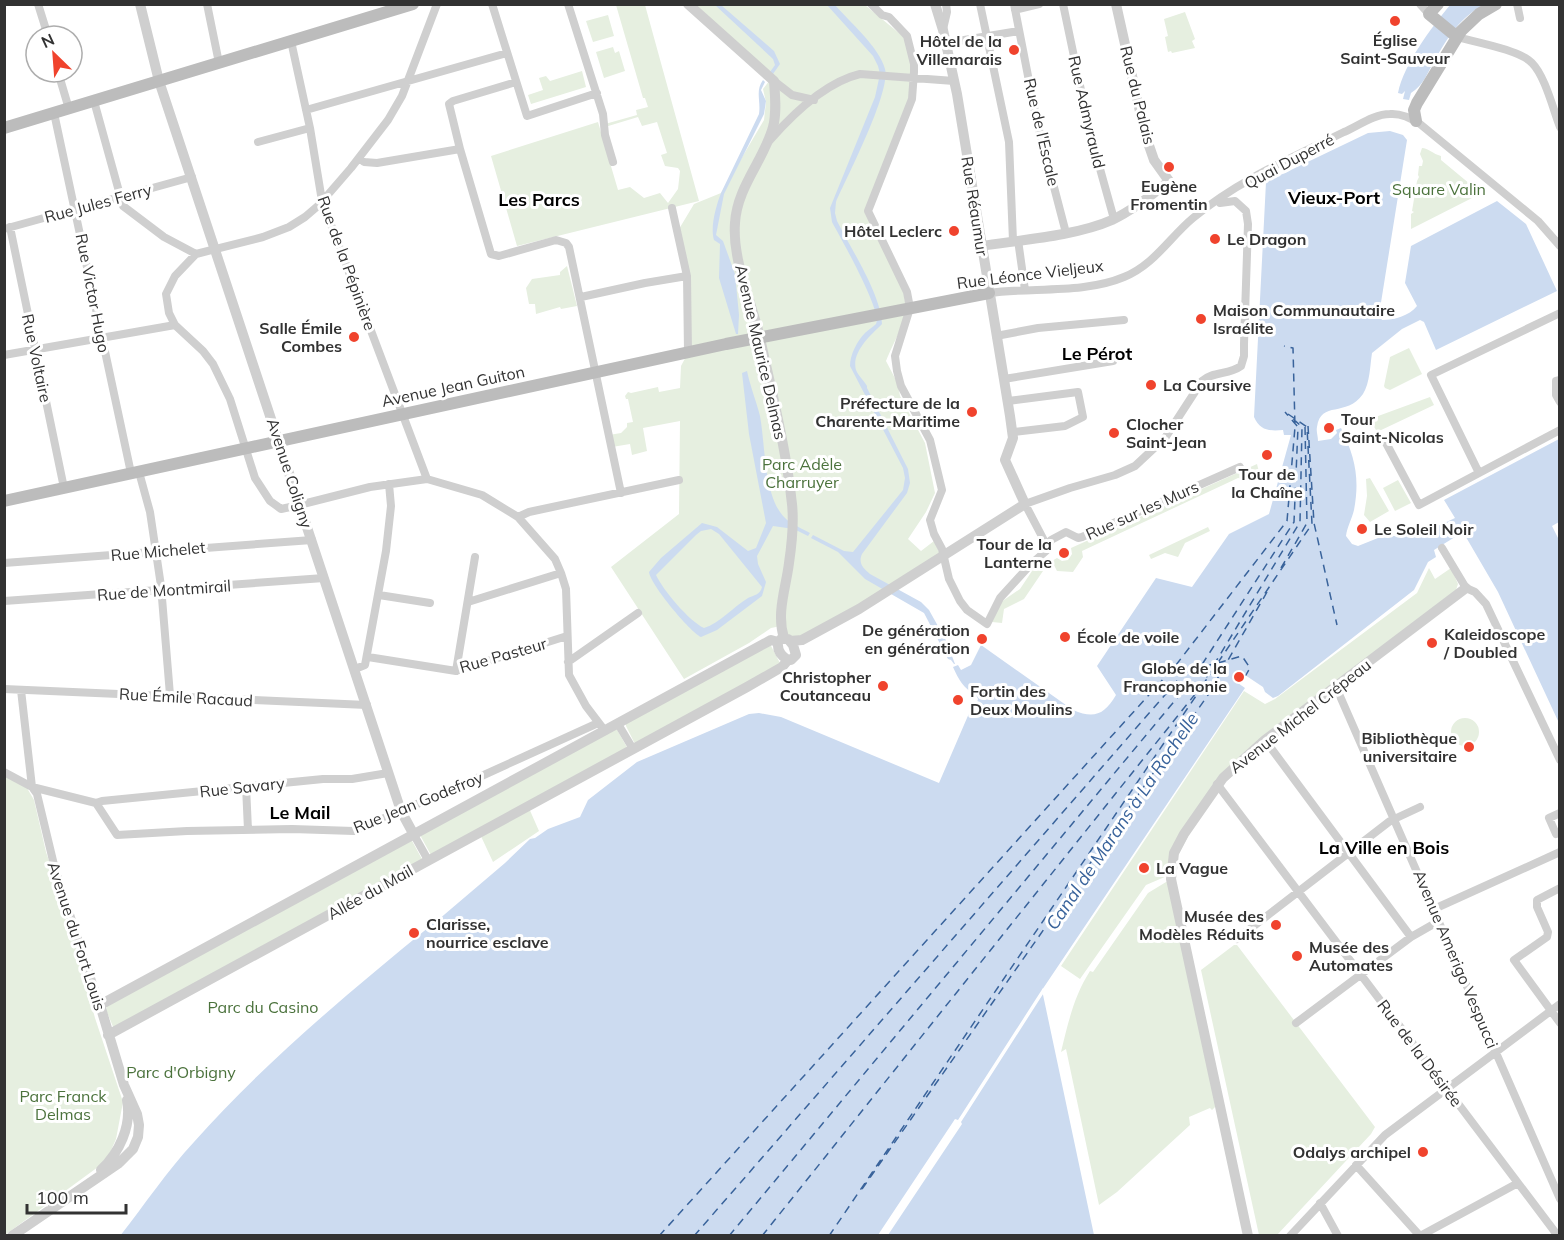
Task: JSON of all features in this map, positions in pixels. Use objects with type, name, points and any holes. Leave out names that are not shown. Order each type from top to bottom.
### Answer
[{"type":"main road","points":[[4,128],[291,41],[386,8],[413,4]]},
{"type":"main road","points":[[1416,121],[1414,110],[1417,103],[1455,36],[1473,19],[1496,4]]},
{"type":"main road","points":[[1434,13],[1455,36]]},
{"type":"main road","name":"Rue Léonce Vieljeux","points":[[910,308],[989,293]]},
{"type":"main road","name":"Avenue Jean Guiton","points":[[4,501],[688,352],[910,308]]},
{"type":"street","points":[[38,4],[44,24]]},
{"type":"street","name":"Avenue Coligny","points":[[140,4],[159,81],[301,504],[388,773],[401,811],[428,860]]},
{"type":"street","points":[[207,4],[219,63]]},
{"type":"street","points":[[437,4],[409,81],[388,120],[322,201],[305,217],[289,227],[263,237],[196,254],[175,276],[166,294],[169,313],[176,325],[213,364],[230,399],[255,478],[270,501],[281,509],[370,487],[427,479],[482,495],[518,517],[555,559],[561,573],[566,589],[569,675],[573,685],[601,727]]},
{"type":"street","points":[[492,4],[527,116],[597,93]]},
{"type":"street","points":[[568,4],[605,120],[605,135],[613,162]]},
{"type":"street","points":[[688,4],[792,95],[813,100]]},
{"type":"street","points":[[871,4],[882,15],[889,17],[907,36],[914,64],[912,99],[868,211],[907,292],[910,308],[895,356],[897,371],[901,386],[930,440],[942,490],[930,520],[944,556],[949,579],[967,610],[987,624],[1000,598],[1046,550],[1047,546],[1005,460],[1012,442],[1012,432],[1065,426],[1083,417],[1078,392],[1008,401]]},
{"type":"street","name":"Rue Réaumur","points":[[935,4],[954,81],[1012,432]]},
{"type":"street","points":[[943,30],[947,12],[946,4]]},
{"type":"street","points":[[980,4],[1009,142],[1016,241],[1025,290]]},
{"type":"street","points":[[1015,7],[1039,4]]},
{"type":"street","name":"Rue Admyrauld","points":[[1063,4],[1090,133],[1114,219]]},
{"type":"street","name":"Rue du Palais","points":[[1114,219],[1143,202],[1169,181],[1154,160],[1145,134],[1116,4]]},
{"type":"street","points":[[1420,4],[1434,13]]},
{"type":"street","points":[[1517,4],[1520,18]]},
{"type":"street","name":"Rue de l'Escale","points":[[1015,7],[1037,122],[1066,232]]},
{"type":"street","points":[[946,43],[1019,31]]},
{"type":"street","points":[[1455,36],[1521,56],[1532,62],[1557,113],[1560,127]]},
{"type":"street","name":"Rue de la Pépinière","points":[[291,41],[310,128],[322,201],[427,479]]},
{"type":"street","points":[[306,110],[507,53]]},
{"type":"street","name":"Avenue Maurice Delmas","points":[[767,143],[793,114],[835,84],[851,76],[954,81]]},
{"type":"street","name":"Avenue Maurice Delmas","points":[[774,81],[776,105],[774,125],[739,201],[734,226],[741,274],[760,337],[780,427],[790,488],[792,526],[789,563],[780,617],[784,640]]},
{"type":"street","points":[[516,82],[449,104],[460,149],[490,254],[499,255],[556,240],[563,241],[571,250],[621,493]]},
{"type":"street","points":[[62,84],[69,109]]},
{"type":"street","points":[[94,101],[123,206],[164,237],[196,254]]},
{"type":"street","name":"Rue Victor Hugo","points":[[54,113],[76,209],[101,338],[135,472],[150,512],[161,591],[170,695]]},
{"type":"street","name":"Quai Duperré","points":[[1202,211],[1254,177],[1378,116],[1391,113],[1400,114],[1416,121]]},
{"type":"street","points":[[1416,121],[1538,221],[1560,246]]},
{"type":"street","points":[[258,142],[310,128]]},
{"type":"street","points":[[359,158],[364,162],[377,163],[460,149]]},
{"type":"street","name":"Rue Jules Ferry","points":[[8,228],[192,177]]},
{"type":"street","points":[[1025,504],[1125,472],[1135,466],[1165,438],[1202,381],[1207,377],[1238,369],[1244,356],[1245,344],[1248,224],[1246,211],[1235,201],[1213,204]]},
{"type":"street","points":[[672,208],[687,276],[688,352]]},
{"type":"street","name":"Rue Léonce Vieljeux","points":[[989,293],[1077,286],[1127,276],[1151,260],[1192,218],[1202,211]]},
{"type":"street","points":[[981,246],[1066,232],[1114,219]]},
{"type":"street","name":"Rue Voltaire","points":[[8,228],[64,488]]},
{"type":"street","points":[[581,297],[687,276]]},
{"type":"street","points":[[1479,473],[1431,375],[1560,313]]},
{"type":"street","points":[[996,336],[1038,328],[1124,320]]},
{"type":"street","points":[[4,355],[176,325]]},
{"type":"street","points":[[1004,380],[1113,361]]},
{"type":"street","points":[[1558,380],[1556,395],[1560,402]]},
{"type":"street","points":[[1385,441],[1419,505],[1560,430]]},
{"type":"street","name":"Rue sur les Murs","points":[[1047,546],[1051,540],[1062,533],[1082,537],[1240,467]]},
{"type":"street","points":[[518,517],[529,512],[679,480]]},
{"type":"street","points":[[355,669],[365,665],[368,657],[391,506],[389,484]]},
{"type":"street","name":"Allée du Mail","points":[[100,1005],[414,835],[601,727],[618,724],[771,640],[802,640],[884,594],[1025,504]]},
{"type":"street","name":"Rue Michelet","points":[[4,563],[312,540]]},
{"type":"street","points":[[1442,548],[1466,588],[1475,592],[1486,604],[1560,760]]},
{"type":"street","points":[[456,671],[475,557]]},
{"type":"street","points":[[468,602],[561,573]]},
{"type":"street","name":"Rue de Montmirail","points":[[4,601],[324,578]]},
{"type":"street","name":"Avenue Michel Crépeau","points":[[1248,1236],[1171,879],[1174,854],[1184,834],[1217,784],[1265,740],[1466,588]]},
{"type":"street","points":[[379,595],[430,603]]},
{"type":"street","points":[[568,662],[638,614]]},
{"type":"street","name":"Rue Pasteur","points":[[368,657],[456,671],[567,636]]},
{"type":"street","name":"Allée du Mail","points":[[108,1035],[782,667],[788,660],[781,655],[784,640]]},
{"type":"street","name":"Avenue Amerigo Vespucci","points":[[1336,687],[1560,1199]]},
{"type":"street","name":"Rue Émile Racaud","points":[[4,689],[367,705]]},
{"type":"street","name":"Avenue du Fort Louis","points":[[12,1236],[84,1185],[111,1158],[125,1132],[129,1114],[124,1085],[55,869],[37,794],[32,787],[21,690]]},
{"type":"street","points":[[618,724],[633,749]]},
{"type":"street","name":"Rue Jean Godefroy","points":[[96,803],[117,836],[187,831],[292,829],[354,831],[601,727]]},
{"type":"street","points":[[1265,740],[1411,937]]},
{"type":"street","points":[[4,772],[32,787],[96,803]]},
{"type":"street","name":"Rue Savary","points":[[96,803],[246,786],[323,779],[352,779],[388,773]]},
{"type":"street","name":"Rue de la Désirée","points":[[1217,784],[1558,1236]]},
{"type":"street","points":[[246,786],[248,831]]},
{"type":"street","points":[[1237,939],[1395,818],[1420,807]]},
{"type":"street","points":[[1560,813],[1549,818],[1556,834],[1560,832]]},
{"type":"street","points":[[1434,909],[1560,852]]},
{"type":"street","points":[[1560,888],[1537,900],[1548,933],[1547,937],[1514,960],[1560,1023]]},
{"type":"street","points":[[1296,1023],[1411,937],[1439,921]]},
{"type":"street","points":[[1290,1236],[1385,1135],[1560,1004]]},
{"type":"street","points":[[1356,1165],[1420,1236],[1518,1183]]},
{"type":"street","points":[[1320,1203],[1338,1236]]},
{"type":"green space","points":[[616,5],[645,5],[699,201],[517,246],[491,156],[598,122],[618,190],[630,187],[644,198],[660,193],[668,203],[678,189],[680,171],[678,168],[665,166],[661,155],[667,153],[657,122],[642,126],[638,117],[605,127],[605,124],[637,115],[636,110],[648,107],[643,98]]},
{"type":"green space","name":"Parc Adèle Charruyer","points":[[696,5],[865,5],[905,38],[911,64],[909,98],[865,211],[904,293],[903,320],[886,361],[898,384],[900,396],[925,443],[935,493],[926,512],[908,539],[921,551],[934,541],[940,554],[875,597],[801,637],[791,639],[781,626],[771,628],[749,643],[684,679],[611,567],[679,514],[680,421],[643,428],[647,451],[632,455],[630,444],[612,447],[609,435],[621,433],[627,427],[627,423],[633,422],[628,399],[625,396],[628,392],[658,387],[659,392],[680,388],[681,366],[690,349],[679,229],[694,204],[721,193],[764,120],[766,102],[763,89],[773,76]]},
{"type":"green space","points":[[1185,12],[1195,39],[1192,41],[1195,48],[1168,52],[1165,37],[1168,36],[1164,19]]},
{"type":"green space","points":[[608,15],[614,36],[593,42],[586,21]]},
{"type":"green space","points":[[613,47],[615,53],[619,51],[625,71],[604,78],[596,52]]},
{"type":"green space","points":[[582,71],[586,87],[531,104],[528,95],[543,90],[539,78],[546,76],[550,81]]},
{"type":"green space","name":"Square Valin","points":[[1422,148],[1441,156],[1441,160],[1476,189],[1474,197],[1411,229],[1411,214],[1414,212],[1412,211],[1419,166],[1422,166],[1423,161],[1420,154]]},
{"type":"green space","points":[[567,266],[577,306],[561,309],[560,307],[536,314],[535,304],[529,304],[526,288],[532,279],[560,275],[560,272]]},
{"type":"green space","points":[[1409,348],[1422,374],[1390,390],[1385,388],[1390,357]]},
{"type":"green space","points":[[1430,397],[1434,405],[1377,432],[1370,419]]},
{"type":"green space","points":[[1257,464],[1259,472],[1256,482],[1238,478],[1082,551],[1083,557],[1073,572],[1057,571],[1052,561],[1057,558],[1062,561],[1068,560],[1072,554],[1071,548]]},
{"type":"green space","points":[[1370,478],[1389,511],[1370,522],[1364,515],[1367,496],[1366,479]]},
{"type":"green space","points":[[1398,480],[1411,503],[1395,511],[1383,488]]},
{"type":"green space","points":[[1208,527],[1210,531],[1185,543],[1178,557],[1165,553],[1151,559],[1149,555]]},
{"type":"green space","points":[[1041,565],[1043,571],[1024,599],[1004,609],[1002,623],[992,622],[1001,602],[1020,589],[1034,568]]},
{"type":"green space","points":[[1429,568],[1435,579],[1451,568],[1458,584],[1456,590],[1219,778],[1167,876],[1146,885],[1080,979],[1061,966],[1244,691],[1265,704],[1275,699],[1417,593]]},
{"type":"green space","points":[[770,644],[781,665],[636,744],[634,742],[626,722]]},
{"type":"green space","points":[[1465,718],[1475,722],[1479,732],[1475,742],[1465,746],[1455,742],[1451,732],[1455,722]]},
{"type":"green space","points":[[616,728],[628,749],[431,855],[420,835]]},
{"type":"green space","name":"Parc Franck Delmas","points":[[4,775],[27,788],[34,800],[46,852],[67,914],[95,1018],[123,1102],[116,1139],[109,1155],[98,1167],[5,1235]]},
{"type":"green space","points":[[528,806],[539,831],[493,862],[479,832]]},
{"type":"green space","points":[[411,839],[423,861],[114,1029],[106,1010],[107,1004]]},
{"type":"green space","points":[[1171,879],[1218,1104],[1212,1110],[1210,1108],[1189,1117],[1190,1125],[1117,1192],[1099,1205],[1066,1049],[1061,1052],[1069,1020],[1084,980],[1090,971],[1093,972],[1148,893]]},
{"type":"green space","points":[[1237,945],[1375,1127],[1277,1235],[1259,1235],[1201,970]]},
{"type":"water","points":[[834,4],[871,44],[885,69],[885,80],[875,115],[836,202],[835,213],[877,299],[882,324],[859,350],[855,363],[856,370],[867,386],[908,469],[910,483],[907,493],[862,554],[861,563],[870,574],[921,602],[929,610],[953,653],[955,664],[948,659],[924,613],[865,579],[838,552],[811,538],[813,535],[844,551],[853,552],[903,490],[905,478],[903,468],[850,366],[857,344],[876,324],[876,317],[867,290],[832,222],[830,208],[875,97],[880,74],[873,56],[827,5]]},
{"type":"water","points":[[715,5],[721,5],[774,51],[780,64],[773,74],[770,72],[775,65],[773,59]]},
{"type":"water","points":[[1450,5],[1484,5],[1468,15],[1455,28],[1422,82],[1411,93],[1409,100],[1403,99],[1405,91],[1402,94],[1398,93],[1412,58]]},
{"type":"water","points":[[763,80],[765,82],[761,90],[766,101],[764,114],[724,194],[716,235],[723,241],[735,274],[739,315],[738,334],[736,334],[719,278],[720,244],[714,240],[713,223],[721,193],[759,114],[759,92]]},
{"type":"water","name":"Canal de Marans à La Rochelle","points":[[1390,131],[1403,135],[1407,140],[1379,315],[1382,320],[1401,317],[1417,306],[1405,283],[1411,246],[1497,201],[1526,224],[1557,291],[1436,350],[1424,322],[1420,320],[1402,329],[1372,353],[1368,380],[1363,394],[1349,405],[1329,411],[1319,419],[1318,441],[1331,439],[1337,433],[1336,430],[1341,428],[1350,449],[1355,468],[1356,498],[1346,536],[1352,544],[1358,546],[1383,536],[1411,536],[1420,530],[1425,537],[1435,531],[1438,526],[1455,518],[1444,500],[1559,439],[1559,522],[1552,526],[1560,542],[1559,723],[1498,592],[1463,532],[1434,550],[1436,557],[1428,562],[1414,590],[1278,696],[1273,698],[1265,692],[1263,687],[1242,673],[1236,675],[1235,681],[1245,688],[1042,990],[1094,1235],[120,1236],[184,1153],[277,1057],[429,927],[430,919],[438,920],[530,839],[548,829],[580,817],[588,800],[637,762],[749,714],[759,713],[781,717],[939,783],[970,711],[975,709],[978,699],[962,683],[953,667],[958,665],[961,670],[971,665],[981,645],[1073,710],[1087,714],[1103,711],[1116,695],[1097,666],[1156,578],[1192,587],[1229,534],[1269,514],[1291,435],[1284,435],[1283,430],[1262,428],[1254,417],[1266,182],[1368,133]]},
{"type":"water","points":[[747,371],[760,416],[768,479],[775,502],[786,519],[810,533],[808,536],[794,529],[773,526],[757,556],[766,582],[762,596],[717,630],[701,637],[671,607],[656,587],[649,572],[661,558],[702,523],[717,527],[748,551],[756,548],[766,523],[749,434],[742,373]],"holes":[[[711,529],[719,534],[762,587],[758,593],[704,628],[677,605],[656,575],[701,531]]]},
{"type":"pier","points":[[1043,988],[1045,991],[961,1122],[962,1124],[888,1235],[878,1235],[955,1119],[958,1120]]},
{"type":"ferry route","points":[[659,1236],[1176,665],[1287,521],[1295,427],[1293,348],[1284,346]]},
{"type":"ferry route","points":[[729,1236],[1192,680],[1294,522],[1298,427],[1285,412]]},
{"type":"ferry route","points":[[1202,686],[1312,524],[1307,427],[1288,414]]},
{"type":"ferry route","points":[[762,1236],[1200,688],[1300,522],[1302,427],[1290,416]]},
{"type":"ferry route","points":[[1281,568],[1307,523],[1305,426]]},
{"type":"ferry route","points":[[1308,426],[1314,523],[1337,625]]},
{"type":"ferry route","points":[[862,1189],[1208,695],[1267,592]]},
{"type":"ferry route","points":[[1218,663],[1242,656],[1250,668],[1246,675],[1241,677]]},
{"type":"ferry route","points":[[694,1236],[1184,673],[1213,664]]},
{"type":"ferry route","points":[[829,1236],[1200,690]]},
{"type":"place","name":"Église Saint-Sauveur","points":[[1395,21]]},
{"type":"place","name":"Hôtel de la Villemarais","points":[[1014,50]]},
{"type":"place","name":"Eugène Fromentin","points":[[1169,167]]},
{"type":"place","name":"Hôtel Leclerc","points":[[954,231]]},
{"type":"place","name":"Le Dragon","points":[[1215,239]]},
{"type":"place","name":"Maison Communautaire Israélite","points":[[1201,319]]},
{"type":"place","name":"Salle Émile Combes","points":[[354,337]]},
{"type":"place","name":"La Coursive","points":[[1151,385]]},
{"type":"place","name":"Préfecture de la Charente-Maritime","points":[[972,412]]},
{"type":"place","name":"Tour Saint-Nicolas","points":[[1329,428]]},
{"type":"place","name":"Clocher Saint-Jean","points":[[1114,433]]},
{"type":"place","name":"Tour de la Chaîne","points":[[1267,455]]},
{"type":"place","name":"Le Soleil Noir","points":[[1362,529]]},
{"type":"place","name":"Tour de la Lanterne","points":[[1064,553]]},
{"type":"place","name":"École de voile","points":[[1065,637]]},
{"type":"place","name":"De génération en génération","points":[[982,639]]},
{"type":"place","name":"Kaleidoscope / Doubled","points":[[1432,643]]},
{"type":"place","name":"Globe de la Francophonie","points":[[1239,677]]},
{"type":"place","name":"Christopher Coutanceau","points":[[883,686]]},
{"type":"place","name":"Fortin des Deux Moulins","points":[[958,700]]},
{"type":"place","name":"Bibliothèque universitaire","points":[[1469,747]]},
{"type":"place","name":"La Vague","points":[[1144,868]]},
{"type":"place","name":"Musée des Modèles Réduits","points":[[1276,925]]},
{"type":"place","name":"Clarisse, nourrice esclave","points":[[414,933]]},
{"type":"place","name":"Musée des Automates","points":[[1297,956]]},
{"type":"place","name":"Odalys archipel","points":[[1423,1152]]},
{"type":"district","name":"Vieux-Port","points":[[1334,197]]},
{"type":"district","name":"Les Parcs","points":[[539,199]]},
{"type":"district","name":"Le Pérot","points":[[1097,353]]},
{"type":"district","name":"Le Mail","points":[[300,812]]},
{"type":"district","name":"La Ville en Bois","points":[[1384,847]]},
{"type":"park label","name":"Parc du Casino","points":[[263,1007]]},
{"type":"park label","name":"Parc d'Orbigny","points":[[181,1072]]}]
